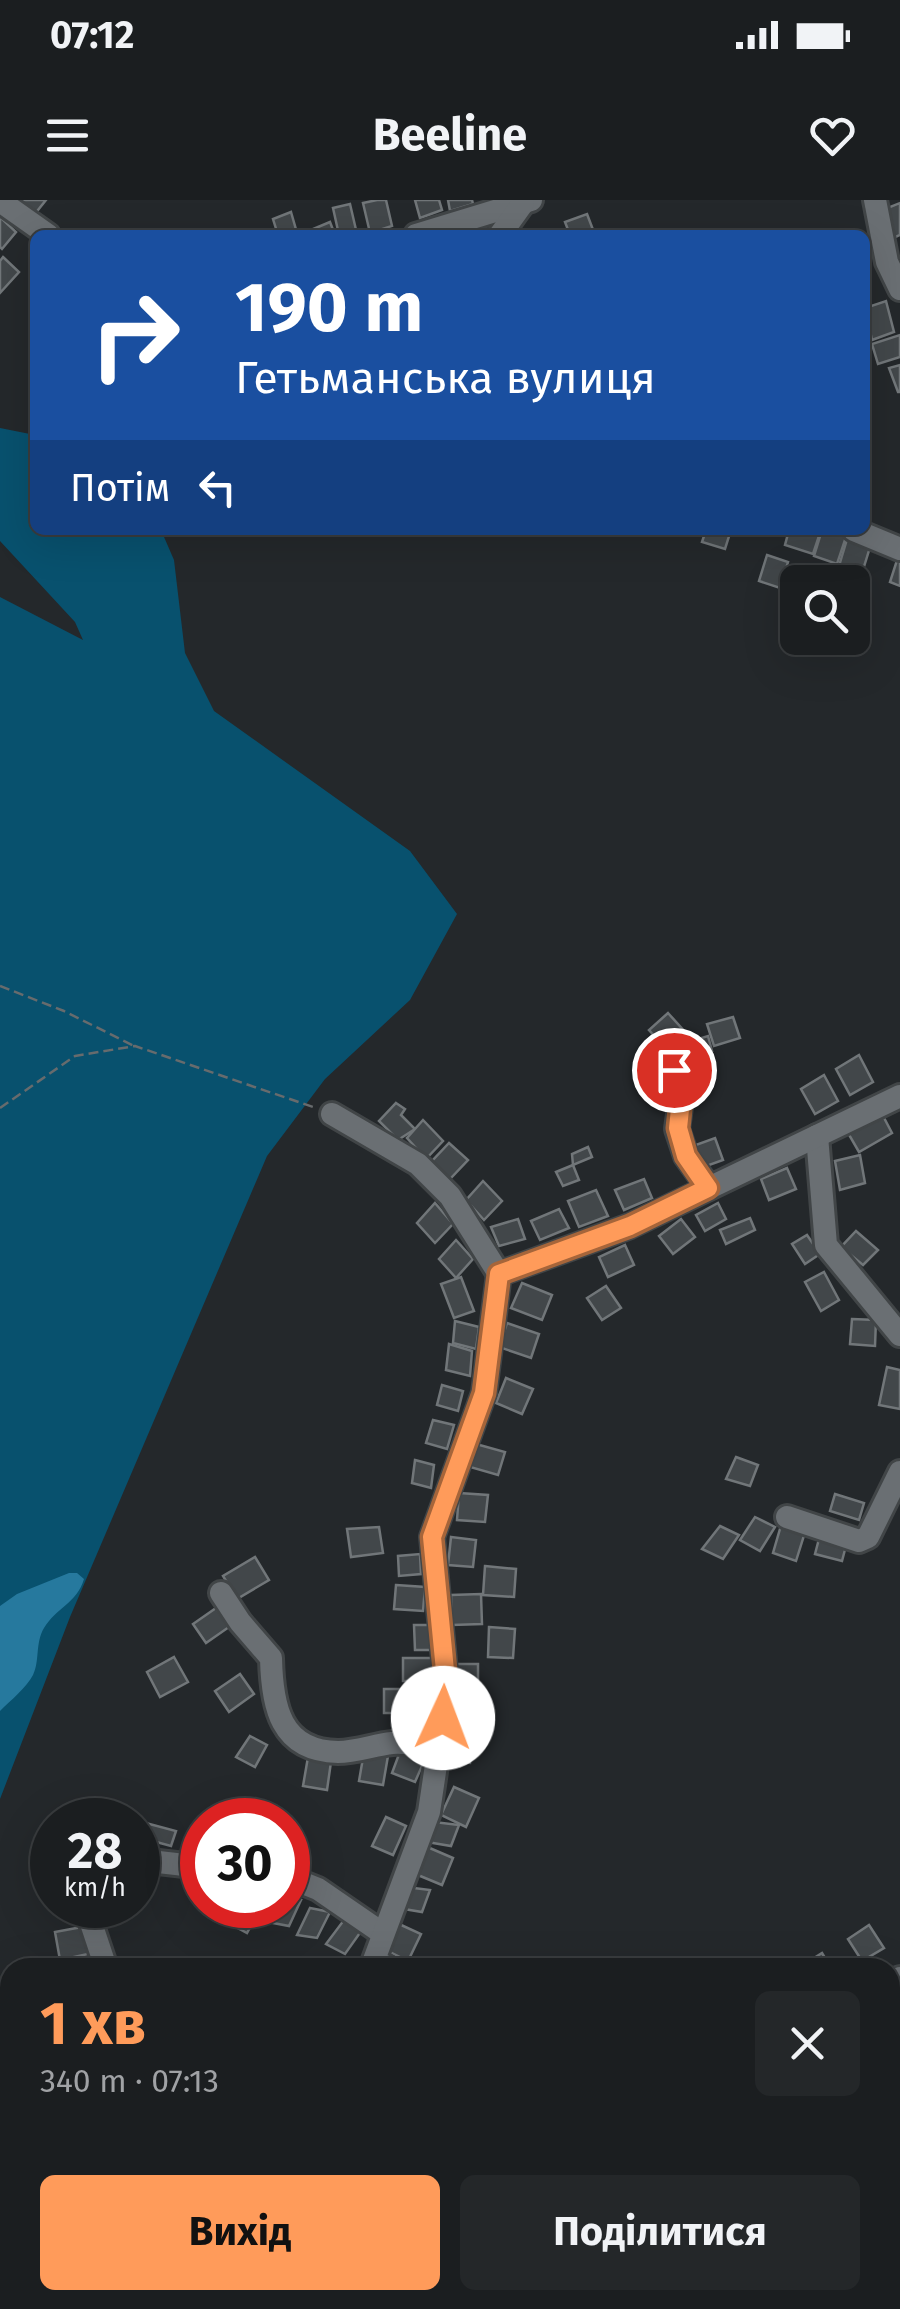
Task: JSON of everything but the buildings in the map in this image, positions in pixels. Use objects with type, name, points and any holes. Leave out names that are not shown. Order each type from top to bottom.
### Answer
[{"type":"street","points":[[875,200],[887,262],[900,289]]},
{"type":"street","points":[[0,201],[41,230]]},
{"type":"street","points":[[432,230],[527,201]]},
{"type":"street","points":[[504,230],[527,201]]},
{"type":"street","points":[[870,270],[887,262]]},
{"type":"street","points":[[866,535],[900,549]]},
{"type":"street","points":[[674,1070],[681,1100],[678,1128],[686,1156],[708,1188]]},
{"type":"street","points":[[499,1274],[630,1226],[900,1096]]},
{"type":"street","points":[[332,1114],[418,1164],[450,1196],[499,1274],[484,1393],[432,1537],[447,1691],[429,1812],[382,1934],[378,1958]]},
{"type":"street","points":[[816,1136],[826,1245],[900,1334]]},
{"type":"street","points":[[787,1517],[859,1541],[868,1537],[900,1472]]},
{"type":"street","points":[[221,1593],[271,1658],[272,1692],[284,1729],[305,1747],[338,1752],[395,1743],[439,1746]]},
{"type":"street","points":[[310,1886],[382,1934]]},
{"type":"street","points":[[93,1928],[103,1958]]},
{"type":"path","points":[[0,986],[64,1011],[135,1046],[332,1114]]},
{"type":"path","points":[[0,1108],[75,1056],[135,1046]]},
{"type":"shaded area","points":[[0,428],[30,434],[30,535],[163,535],[174,560],[185,653],[214,711],[410,851],[457,914],[410,1000],[325,1079],[267,1156],[70,1617],[0,1799],[0,597],[83,640],[75,622],[0,541]]},
{"type":"shaded area","points":[[69,1573],[84,1579],[81,1587],[44,1628],[33,1675],[0,1711],[0,1606],[17,1594]]},
{"type":"route","points":[[443,1718],[447,1691],[432,1537],[484,1393],[499,1274],[630,1226],[708,1188],[686,1156],[678,1128],[681,1100],[674,1070]]}]
